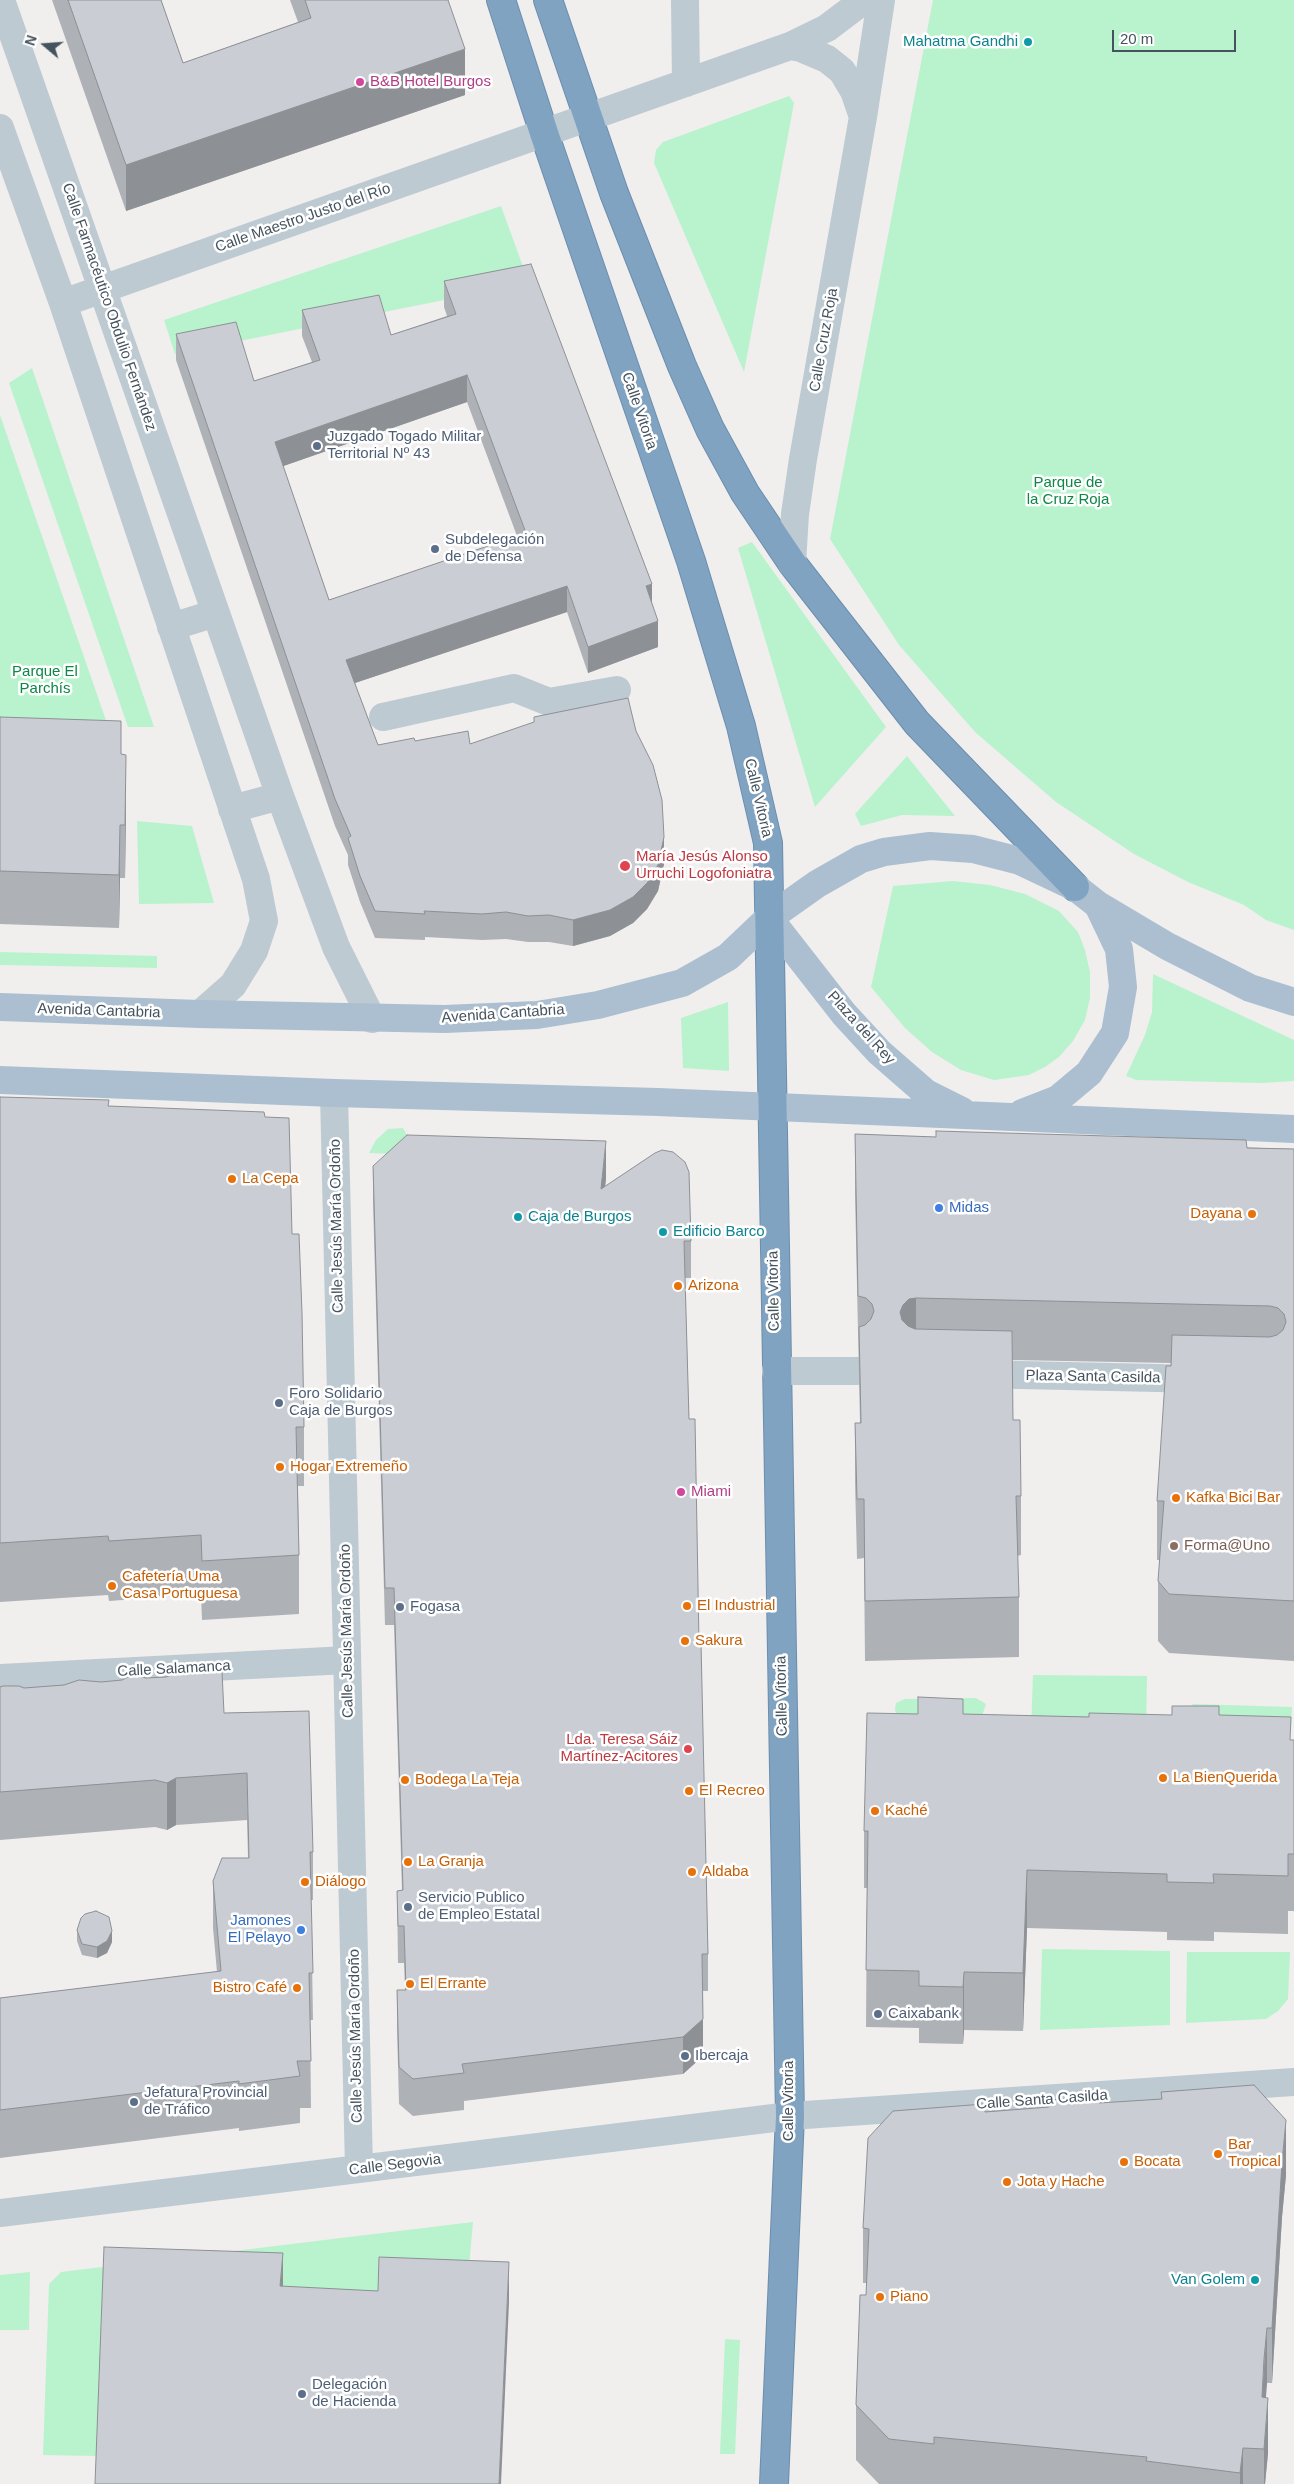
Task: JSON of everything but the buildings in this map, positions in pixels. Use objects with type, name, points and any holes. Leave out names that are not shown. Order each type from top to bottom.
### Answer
[{"type":"highway","name":"Calle Vitoria","points":[[501,0],[544,133],[691,561],[741,726],[768,843],[790,2116],[774,2484]]},
{"type":"highway","points":[[548,0],[614,193],[682,366],[710,429],[745,493],[792,562],[917,723],[1075,887]]},
{"type":"main road","name":"Avenida Cantabria","points":[[0,1007],[372,1019],[445,1019],[536,1015],[598,1005],[682,983],[728,956],[769,918],[818,884],[861,860],[884,852],[930,846],[973,849],[1020,861],[1075,887]]},
{"type":"main road","name":"Plaza del Rey","points":[[1075,887],[1098,905],[1167,946],[1250,988],[1294,1002]]},
{"type":"main road","name":"Plaza del Rey","points":[[1011,1117],[1058,1099],[1089,1073],[1115,1033],[1123,986],[1119,949],[1098,905]]},
{"type":"main road","name":"Plaza del Rey","points":[[769,918],[844,1014],[878,1052],[926,1093],[971,1115]]},
{"type":"main road","points":[[0,1080],[772,1107]]},
{"type":"main road","name":"Plaza del Rey","points":[[772,1107],[1294,1129]]},
{"type":"street","name":"Calle Farmacéutico Obdulio Fernández","points":[[1,0],[280,796],[336,947],[372,1019]]},
{"type":"street","points":[[685,0],[686,83]]},
{"type":"street","points":[[544,133],[790,46],[827,28],[864,0]]},
{"type":"street","name":"Calle Cruz Roja","points":[[792,562],[795,514],[802,468],[863,118],[881,0]]},
{"type":"street","name":"Calle Cruz Roja","points":[[790,46],[801,48],[827,59],[842,71],[854,91],[863,118]]},
{"type":"street","points":[[0,128],[63,303],[256,879],[264,921],[254,951],[233,986],[200,1014]]},
{"type":"street","name":"Calle Maestro Justo del Río","points":[[63,303],[544,133]]},
{"type":"street","points":[[171,627],[216,613]]},
{"type":"street","points":[[383,717],[514,688],[549,702],[617,690]]},
{"type":"street","points":[[232,810],[280,796]]},
{"type":"street","name":"Calle Jesús María Ordoño","points":[[334,1093],[359,2169]]},
{"type":"street","points":[[776,1371],[858,1371]]},
{"type":"street","name":"Plaza Santa Casilda","points":[[953,1373],[1228,1380]]},
{"type":"street","name":"Calle Salamanca","points":[[0,1678],[347,1660]]},
{"type":"street","name":"Calle Santa Casilda","points":[[790,2116],[1294,2082]]},
{"type":"street","name":"Calle Segovia","points":[[0,2213],[790,2116]]},
{"type":"green space","name":"Parque de la Cruz Roja","points":[[933,0],[1294,0],[1294,930],[1266,920],[1244,905],[1188,882],[1134,854],[1056,802],[975,732],[899,645],[830,539]]},
{"type":"green space","points":[[789,96],[794,103],[744,372],[654,163],[656,150],[663,142]]},
{"type":"green space","points":[[501,206],[529,283],[175,354],[164,320]]},
{"type":"green space","points":[[32,368],[154,727],[128,727],[9,383]]},
{"type":"green space","name":"Parque El Parchís","points":[[0,415],[109,729],[0,726]]},
{"type":"green space","points":[[752,542],[886,727],[815,807],[738,548]]},
{"type":"green space","points":[[907,756],[955,816],[902,815],[861,826],[855,814]]},
{"type":"green space","points":[[137,821],[192,826],[214,903],[139,904]]},
{"type":"green space","points":[[953,881],[990,885],[1025,894],[1059,911],[1078,932],[1085,950],[1090,972],[1090,998],[1085,1020],[1073,1041],[1059,1057],[1029,1075],[994,1080],[961,1070],[932,1052],[905,1028],[871,987],[893,886]]},
{"type":"green space","points":[[0,952],[157,956],[157,968],[0,965]]},
{"type":"green space","points":[[1153,974],[1294,1040],[1294,1081],[1262,1083],[1136,1080],[1126,1076],[1145,1035],[1152,1012]]},
{"type":"green space","points":[[728,1002],[729,1071],[683,1068],[681,1018]]},
{"type":"green space","points":[[403,1128],[409,1139],[449,1156],[369,1153],[376,1140],[388,1129]]},
{"type":"green space","points":[[1033,1675],[1147,1676],[1146,1731],[1031,1731]]},
{"type":"green space","points":[[976,1698],[986,1704],[982,1716],[896,1714],[895,1709],[896,1703],[905,1699]]},
{"type":"green space","points":[[1193,1704],[1292,1707],[1291,1728],[1192,1724],[1186,1710]]},
{"type":"green space","points":[[1042,1949],[1170,1951],[1170,2025],[1040,2030]]},
{"type":"green space","points":[[1187,1952],[1290,1952],[1288,1999],[1278,2011],[1266,2019],[1186,2023]]},
{"type":"green space","points":[[473,2222],[466,2301],[98,2456],[43,2455],[49,2284],[61,2272]]},
{"type":"green space","points":[[30,2272],[29,2330],[0,2330],[0,2275]]},
{"type":"green space","points":[[725,2339],[740,2340],[735,2454],[720,2454]]},
{"type":"place","name":"Mahatma Gandhi","points":[[1028,42]]},
{"type":"place","name":"B&B Hotel Burgos","points":[[360,82]]},
{"type":"place","name":"Juzgado Togado Militar Territorial Nº 43","points":[[317,446]]},
{"type":"place","name":"Subdelegación de Defensa","points":[[435,549]]},
{"type":"place","name":"María Jesús Alonso Urruchi Logofoniatra","points":[[625,866]]},
{"type":"place","name":"La Cepa","points":[[232,1179]]},
{"type":"place","name":"Midas","points":[[939,1208]]},
{"type":"place","name":"Dayana","points":[[1252,1214]]},
{"type":"place","name":"Caja de Burgos","points":[[518,1217]]},
{"type":"place","name":"Edificio Barco","points":[[663,1232]]},
{"type":"place","name":"Arizona","points":[[678,1286]]},
{"type":"place","name":"Foro Solidario Caja de Burgos","points":[[279,1403]]},
{"type":"place","name":"Hogar Extremeño","points":[[280,1467]]},
{"type":"place","name":"Miami","points":[[681,1492]]},
{"type":"place","name":"Kafka Bici Bar","points":[[1176,1498]]},
{"type":"place","name":"Forma@Uno","points":[[1174,1546]]},
{"type":"place","name":"Cafetería Uma Casa Portuguesa","points":[[112,1586]]},
{"type":"place","name":"El Industrial","points":[[687,1606]]},
{"type":"place","name":"Fogasa","points":[[400,1607]]},
{"type":"place","name":"Sakura","points":[[685,1641]]},
{"type":"place","name":"Lda. Teresa Sáiz Martínez-Acitores","points":[[688,1749]]},
{"type":"place","name":"La BienQuerida","points":[[1163,1778]]},
{"type":"place","name":"Bodega La Teja","points":[[405,1780]]},
{"type":"place","name":"El Recreo","points":[[689,1791]]},
{"type":"place","name":"Kaché","points":[[875,1811]]},
{"type":"place","name":"La Granja","points":[[408,1862]]},
{"type":"place","name":"Aldaba","points":[[692,1872]]},
{"type":"place","name":"Diálogo","points":[[305,1882]]},
{"type":"place","name":"Servicio Publico de Empleo Estatal","points":[[408,1907]]},
{"type":"place","name":"Jamones El Pelayo","points":[[301,1930]]},
{"type":"place","name":"El Errante","points":[[410,1984]]},
{"type":"place","name":"Bistro Café","points":[[297,1988]]},
{"type":"place","name":"Caixabank","points":[[878,2014]]},
{"type":"place","name":"Ibercaja","points":[[685,2056]]},
{"type":"place","name":"Jefatura Provincial de Tráfico","points":[[134,2102]]},
{"type":"place","name":"Bar Tropical","points":[[1218,2154]]},
{"type":"place","name":"Bocata","points":[[1124,2162]]},
{"type":"place","name":"Jota y Hache","points":[[1007,2182]]},
{"type":"place","name":"Van Golem","points":[[1255,2280]]},
{"type":"place","name":"Piano","points":[[880,2297]]},
{"type":"place","name":"Delegación de Hacienda","points":[[302,2394]]}]
